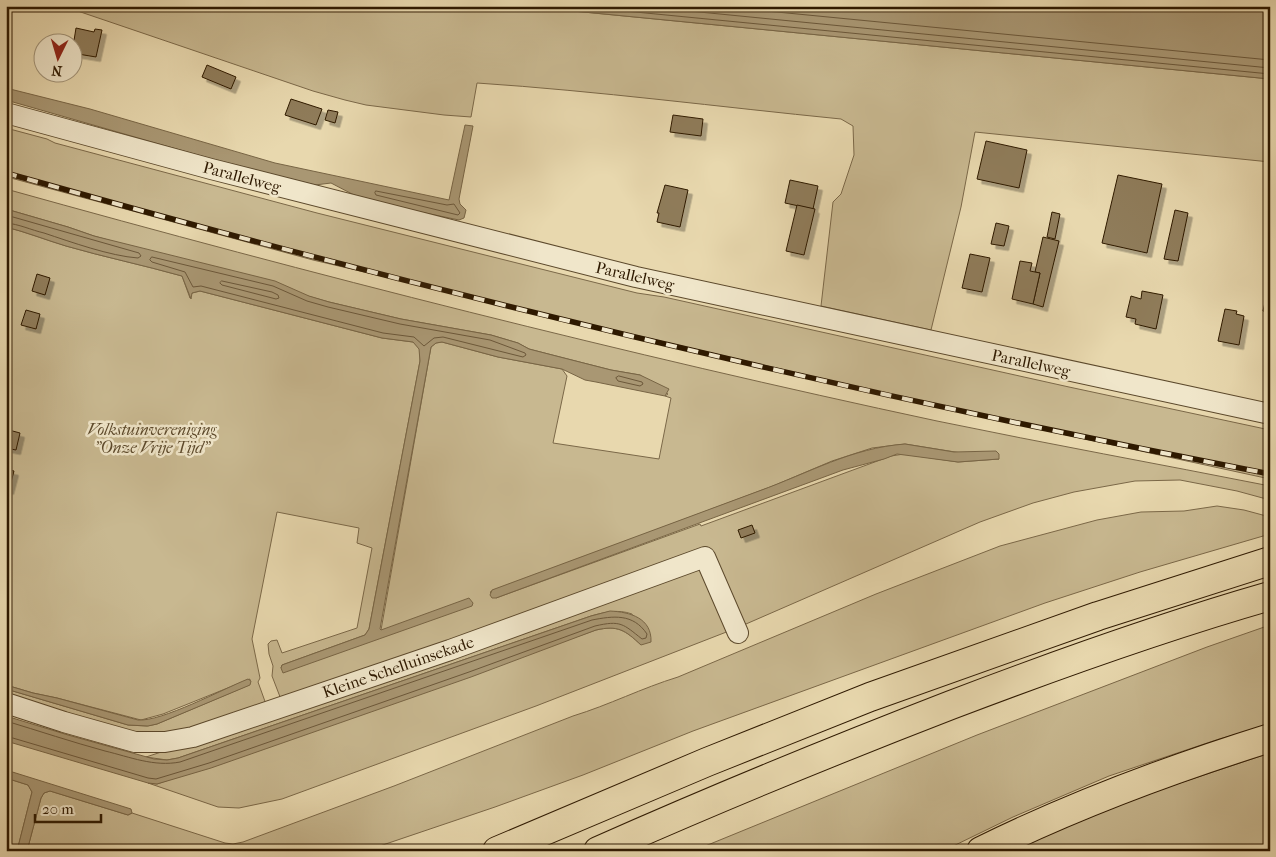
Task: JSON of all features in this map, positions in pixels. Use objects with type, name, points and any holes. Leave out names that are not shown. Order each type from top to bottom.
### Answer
[{"type":"main road","points":[[497,851],[707,762],[870,696],[1098,616],[1267,562]]},
{"type":"main road","points":[[598,851],[703,804],[832,751],[1043,670],[1270,596]]},
{"type":"main road","points":[[981,851],[1084,804],[1130,786],[1203,759],[1270,738]]},
{"type":"street","name":"Parallelweg","points":[[6,112],[211,169],[636,277],[1270,414]]},
{"type":"street","name":"Kleine Schelluinsekade","points":[[6,703],[135,742],[165,742],[193,737],[450,650],[705,557],[738,633]]},
{"type":"green space","points":[[63,6],[522,6],[1270,79],[1270,162],[975,132],[961,207],[931,330],[821,306],[833,202],[841,194],[854,155],[853,126],[841,119],[477,83],[471,117],[366,105],[313,91]]},
{"type":"green space","points":[[6,128],[55,143],[317,213],[637,293],[664,297],[1270,430],[1270,479],[1016,424],[313,260],[6,177]]},
{"type":"green space","name":"Volkstuinvereniging \"Onze Vrije Tijd\"","points":[[6,189],[353,283],[703,369],[937,421],[1270,486],[1270,500],[1237,491],[1180,480],[1135,481],[1074,492],[1033,503],[980,522],[746,624],[743,623],[711,549],[282,702],[272,676],[273,666],[268,644],[271,641],[277,640],[282,653],[357,628],[372,548],[357,543],[359,528],[277,512],[252,639],[260,678],[258,682],[267,707],[196,731],[145,737],[6,698],[6,689],[128,725],[147,726],[157,724],[249,685],[250,679],[163,714],[141,720],[6,685],[6,227],[80,250],[182,276],[190,298],[192,293],[200,291],[382,338],[413,342],[420,349],[420,361],[369,629],[365,635],[282,665],[281,668],[381,630],[431,347],[436,343],[442,342],[498,357],[562,369],[567,376],[553,443],[659,459],[671,398],[665,396],[668,394],[640,375],[611,370],[529,349],[518,343],[491,335],[401,319],[329,302],[94,236],[6,209]],"holes":[[[905,444],[999,459],[958,462],[904,454],[891,456],[701,526],[700,524],[496,598],[490,592],[773,486],[832,461],[872,448]]]},
{"type":"green space","points":[[1217,506],[1244,510],[1270,517],[1270,534],[1140,572],[1045,603],[693,731],[583,775],[365,851],[27,851],[41,798],[44,793],[50,791],[128,815],[132,813],[225,843],[243,842],[678,677],[876,594],[1000,546],[1097,520],[1141,512],[1184,511]]},
{"type":"green space","points":[[694,568],[703,571],[729,631],[536,706],[282,799],[239,808],[218,807],[148,783],[157,784],[596,630],[610,628],[621,630],[641,645],[632,614],[617,611],[601,613],[178,758],[167,760],[146,757]]},
{"type":"green space","points":[[1270,625],[1270,725],[1219,739],[1109,776],[1013,817],[943,851],[693,851],[977,735],[1207,647]]},
{"type":"green space","points":[[1270,753],[1270,851],[1011,851],[1084,818],[1141,796]]},
{"type":"green space","points":[[6,778],[28,785],[32,792],[17,851],[6,851]]},
{"type":"water","points":[[522,6],[1270,6],[1270,79]]},
{"type":"water","points":[[6,88],[90,109],[275,163],[449,200],[465,125],[473,126],[459,199],[460,204],[466,210],[464,218],[459,220],[411,210],[354,195],[331,183],[315,185],[222,162],[6,100]]},
{"type":"water","points":[[6,209],[94,236],[275,281],[309,296],[329,302],[401,319],[491,335],[518,343],[529,349],[611,370],[640,375],[669,389],[665,396],[585,380],[562,369],[498,357],[442,342],[436,343],[431,347],[380,629],[469,598],[473,603],[472,606],[283,673],[282,665],[365,635],[369,629],[420,361],[419,349],[413,342],[382,338],[200,291],[192,293],[191,299],[182,276],[80,250],[6,227]]},
{"type":"water","points":[[905,444],[954,452],[996,451],[999,454],[999,459],[958,462],[897,454],[843,470],[496,598],[492,598],[490,595],[492,590],[759,491],[830,462],[866,450]]},
{"type":"water","points":[[610,611],[632,615],[644,622],[648,627],[651,642],[641,645],[621,630],[610,628],[596,630],[471,677],[211,768],[157,784],[148,783],[6,741],[6,716],[154,759],[167,760],[178,758]]},
{"type":"water","points":[[248,679],[251,681],[250,685],[157,724],[148,726],[128,725],[6,689],[6,685],[138,720],[176,711]]},
{"type":"water","points":[[6,770],[131,809],[132,813],[128,815],[50,791],[44,793],[41,798],[27,851],[17,851],[32,792],[28,785],[6,778]]},
{"type":"building","points":[[76,28],[94,32],[95,29],[102,30],[96,57],[82,55],[82,32],[75,32]]},
{"type":"building","points":[[207,65],[236,77],[231,89],[202,77]]},
{"type":"building","points":[[291,99],[322,109],[316,125],[285,115]]},
{"type":"building","points":[[328,110],[338,112],[335,123],[325,120]]},
{"type":"building","points":[[673,115],[703,119],[701,136],[670,132]]},
{"type":"building","points":[[986,141],[1027,150],[1019,188],[977,179]]},
{"type":"building","points":[[1267,172],[1270,172],[1270,191],[1265,190]]},
{"type":"building","points":[[1118,175],[1162,184],[1147,253],[1102,243]]},
{"type":"building","points":[[790,180],[818,186],[813,209],[785,203]]},
{"type":"building","points":[[665,185],[688,190],[680,227],[657,222],[659,213],[657,213]]},
{"type":"building","points":[[797,205],[815,209],[804,255],[786,251]]},
{"type":"building","points":[[1175,210],[1188,213],[1178,261],[1164,259]]},
{"type":"building","points":[[1052,212],[1060,214],[1055,239],[1047,237]]},
{"type":"building","points":[[996,223],[1009,226],[1004,246],[991,244]]},
{"type":"building","points":[[1043,237],[1059,241],[1043,307],[1033,304],[1040,273],[1035,272]]},
{"type":"building","points":[[970,254],[990,258],[982,292],[962,288]]},
{"type":"building","points":[[1020,261],[1032,263],[1030,271],[1040,273],[1033,304],[1012,299]]},
{"type":"building","points":[[37,274],[50,278],[45,295],[32,291]]},
{"type":"building","points":[[1270,280],[1270,313],[1263,311]]},
{"type":"building","points":[[1142,291],[1163,295],[1156,329],[1135,324],[1136,319],[1126,317],[1131,296],[1141,299]]},
{"type":"building","points":[[1225,309],[1237,311],[1236,314],[1244,316],[1239,345],[1218,341]]},
{"type":"building","points":[[26,310],[40,314],[36,329],[21,325]]},
{"type":"building","points":[[9,430],[20,433],[16,450],[6,448]]},
{"type":"building","points":[[6,469],[14,471],[9,490],[6,489]]},
{"type":"building","points":[[752,525],[755,533],[741,538],[738,530]]},
{"type":"railway","points":[[6,173],[320,258],[635,337],[952,409],[1270,474]]}]
